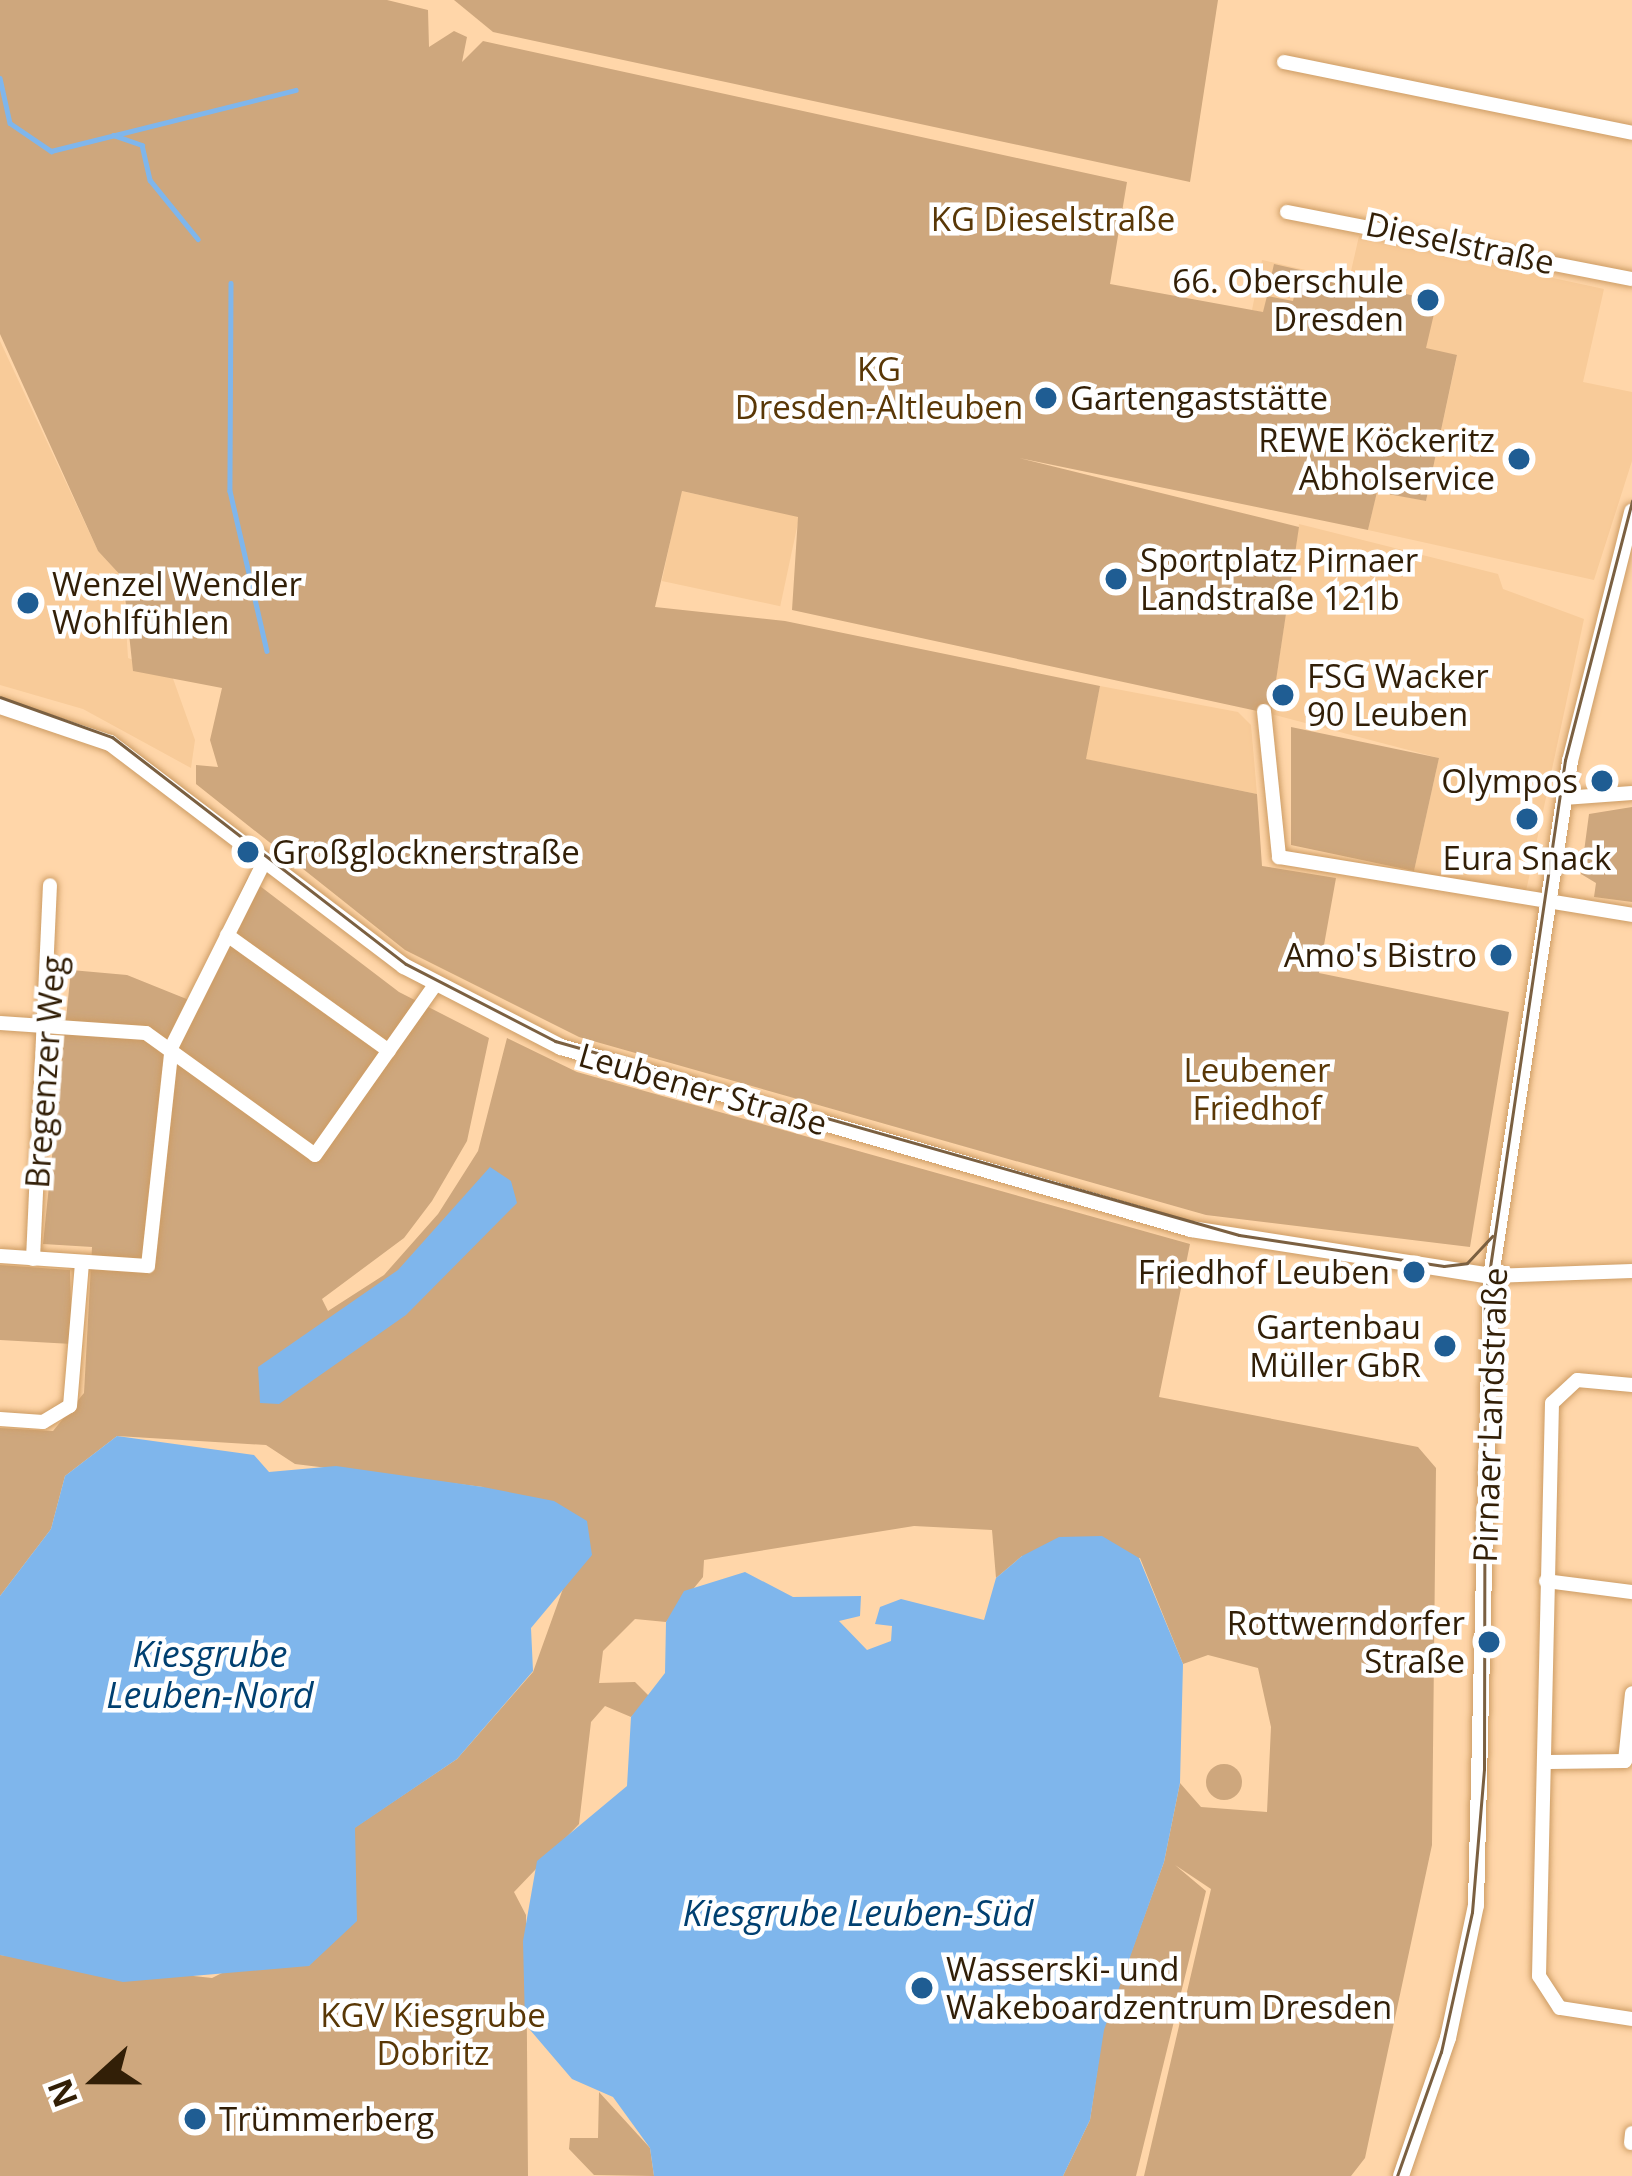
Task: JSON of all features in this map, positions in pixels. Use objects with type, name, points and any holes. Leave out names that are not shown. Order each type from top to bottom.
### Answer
[{"type":"street","points":[[1285,62],[1632,134]]},
{"type":"street","name":"Dieselstraße","points":[[1287,212],[1632,279]]},
{"type":"street","name":"Pirnaer Landstraße","points":[[1401,2176],[1448,2038],[1480,1875],[1491,1276],[1564,798],[1632,512]]},
{"type":"street","name":"Leubener Straße","points":[[0,706],[110,743],[434,986],[602,1062],[1191,1229],[1491,1276]]},
{"type":"street","points":[[1264,711],[1280,857],[1546,907],[1632,915]]},
{"type":"street","points":[[1564,798],[1632,793]]},
{"type":"street","points":[[0,1256],[148,1266],[172,1046],[265,860]]},
{"type":"street","name":"Bregenzer Weg","points":[[33,1259],[49,1026],[50,885]]},
{"type":"street","points":[[227,935],[389,1051]]},
{"type":"street","points":[[0,1023],[172,1046],[315,1154],[434,986]]},
{"type":"street","points":[[0,1420],[43,1422],[70,1406],[82,1263]]},
{"type":"street","points":[[1491,1276],[1632,1271]]},
{"type":"street","points":[[1632,1384],[1577,1380],[1552,1403],[1546,1582],[1549,1762],[1540,1990],[1560,2008],[1632,2019]]},
{"type":"street","points":[[1546,1582],[1632,1592]]},
{"type":"street","points":[[1549,1762],[1625,1760],[1632,1693]]},
{"type":"street","points":[[1630,2143],[1632,2132]]},
{"type":"shaded area","points":[[1359,236],[1604,289],[1583,382],[1632,392],[1632,461],[1594,580],[1368,530],[1377,491],[1426,501],[1457,356],[1252,310],[1262,260],[1349,280]]},
{"type":"shaded area","points":[[0,341],[98,551],[123,578],[128,658],[171,673],[195,740],[191,768],[83,709],[0,685]]},
{"type":"shaded area","points":[[681,491],[799,516],[780,606],[662,581]]},
{"type":"shaded area","points":[[1299,524],[1498,574],[1503,589],[1584,619],[1525,896],[1414,871],[1439,758],[1271,714]]},
{"type":"shaded area","points":[[1100,686],[1238,712],[1251,725],[1257,794],[1085,759]]},
{"type":"green space","points":[[0,0],[387,0],[428,10],[429,47],[454,31],[467,37],[462,62],[483,41],[1127,182],[1110,284],[1263,312],[1267,296],[1293,301],[1297,283],[1271,277],[1274,264],[1437,301],[1426,348],[1457,355],[1426,501],[1377,492],[1368,530],[1019,458],[1299,527],[1271,714],[792,610],[798,517],[682,491],[655,607],[785,621],[1100,686],[1086,759],[1257,794],[1262,866],[1336,878],[1319,973],[1509,1012],[1470,1247],[1206,1215],[579,1037],[405,950],[196,784],[196,765],[218,767],[210,740],[222,688],[133,671],[123,578],[98,551],[0,334]]},
{"type":"green space","points":[[454,0],[1218,0],[1190,182],[493,32]]},
{"type":"green space","points":[[1291,727],[1439,758],[1414,871],[1291,845]]},
{"type":"green space","points":[[1632,807],[1632,902],[1594,897],[1596,883],[1581,874],[1589,814]]},
{"type":"green space","name":"KGV Kiesgrube Dobritz","points":[[248,877],[399,992],[489,1038],[467,1141],[432,1201],[404,1238],[322,1299],[328,1311],[384,1275],[438,1214],[478,1151],[507,1038],[577,1072],[1190,1244],[1159,1397],[1418,1447],[1436,1468],[1432,1845],[1365,2158],[1351,2176],[1144,2176],[1211,1889],[1175,1865],[1206,1891],[1136,2176],[1063,2176],[1090,2120],[1103,2030],[1164,1862],[1180,1783],[1201,1807],[1267,1812],[1271,1727],[1258,1668],[1208,1655],[1183,1664],[1140,1558],[1022,1556],[996,1578],[992,1530],[914,1526],[704,1560],[703,1577],[666,1622],[635,1619],[603,1651],[599,1683],[635,1682],[651,1698],[631,1717],[605,1706],[591,1722],[579,1824],[514,1892],[526,1915],[528,2176],[0,2176],[0,1955],[212,1978],[238,1965],[309,1966],[354,1828],[457,1759],[533,1672],[565,1583],[483,1487],[295,1464],[266,1445],[117,1436],[65,1476],[51,1529],[0,1596],[0,1428],[53,1431],[84,1393],[92,1247],[43,1244],[71,970],[127,975],[189,1000]]},
{"type":"green space","points":[[0,1265],[70,1270],[72,1344],[0,1340]]},
{"type":"green space","points":[[1224,1764],[1237,1769],[1242,1782],[1237,1795],[1224,1800],[1211,1795],[1206,1782],[1211,1769]]},
{"type":"green space","points":[[599,2092],[650,2148],[654,2176],[594,2175],[569,2149],[570,2138],[598,2138]]},
{"type":"water","points":[[490,1167],[511,1181],[517,1203],[406,1315],[279,1404],[260,1403],[258,1367],[398,1270]]},
{"type":"water","name":"Kiesgrube Leuben-Nord","points":[[117,1436],[254,1455],[269,1472],[336,1466],[483,1487],[554,1501],[587,1521],[592,1555],[531,1628],[533,1671],[457,1759],[355,1828],[357,1921],[309,1966],[123,1982],[0,1955],[0,1596],[51,1529],[65,1476]]},
{"type":"water","name":"Kiesgrube Leuben-Süd","points":[[1102,1536],[1139,1558],[1183,1664],[1180,1783],[1164,1862],[1104,2030],[1090,2120],[1063,2176],[654,2176],[650,2148],[613,2097],[572,2079],[525,2024],[523,1941],[537,1861],[627,1786],[631,1717],[665,1673],[666,1622],[684,1591],[745,1572],[793,1597],[861,1596],[860,1616],[839,1621],[867,1650],[891,1641],[892,1626],[875,1624],[880,1607],[901,1599],[984,1620],[996,1578],[1022,1556],[1059,1537]]},
{"type":"waterway","points":[[0,78],[10,123],[51,151],[296,90]]},
{"type":"waterway","points":[[113,135],[142,145],[150,180],[198,239]]},
{"type":"waterway","points":[[231,283],[230,491],[267,651]]},
{"type":"tram line","points":[[1397,2176],[1441,2052],[1472,1912],[1484,1769],[1485,1301],[1565,760],[1632,500]]},
{"type":"tram line","points":[[0,697],[112,737],[406,964],[555,1041],[1239,1235],[1444,1266],[1467,1263],[1492,1236]]},
{"type":"place","name":"66. Oberschule Dresden","points":[[1428,300]]},
{"type":"place","name":"Gartengaststätte","points":[[1046,398]]},
{"type":"place","name":"REWE Köckeritz Abholservice","points":[[1519,459]]},
{"type":"place","name":"Sportplatz Pirnaer Landstraße 121b","points":[[1116,579]]},
{"type":"place","name":"Wenzel Wendler Wohlfühlen","points":[[28,603]]},
{"type":"place","name":"FSG Wacker 90 Leuben","points":[[1283,695]]},
{"type":"place","name":"Olympos","points":[[1602,781]]},
{"type":"place","name":"Eura Snack","points":[[1527,819]]},
{"type":"place","name":"Großglocknerstraße","points":[[248,852]]},
{"type":"place","name":"Amo's Bistro","points":[[1501,955]]},
{"type":"place","name":"Friedhof Leuben","points":[[1414,1272]]},
{"type":"place","name":"Gartenbau Müller GbR","points":[[1445,1346]]},
{"type":"place","name":"Rottwerndorfer Straße","points":[[1489,1642]]},
{"type":"place","name":"Wasserski- und Wakeboardzentrum Dresden","points":[[922,1988]]},
{"type":"place","name":"Trümmerberg","points":[[195,2119]]},
{"type":"park label","name":"KG Dieselstraße","points":[[1053,219]]},
{"type":"park label","name":"KG Dresden-Altleuben","points":[[879,388]]},
{"type":"park label","name":"Leubener Friedhof","points":[[1257,1089]]}]
